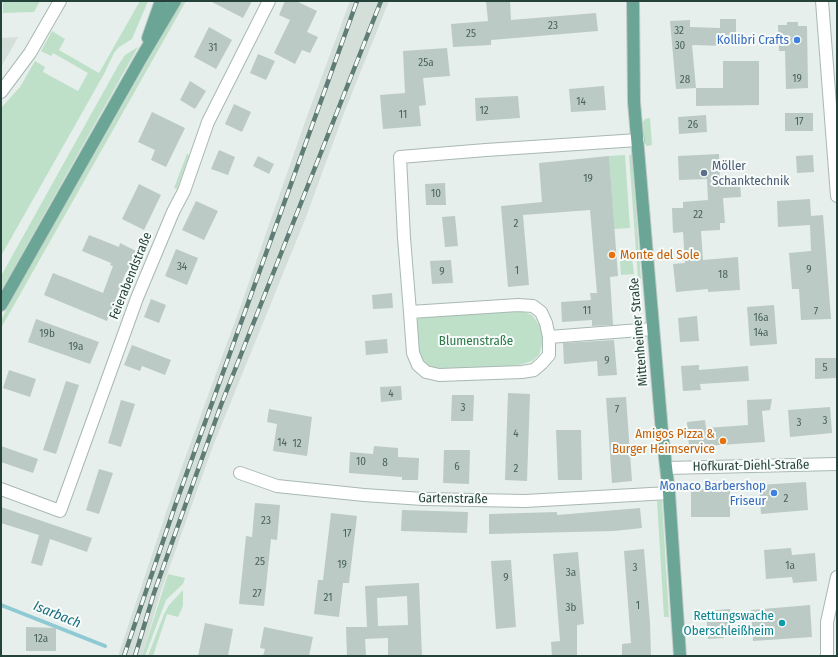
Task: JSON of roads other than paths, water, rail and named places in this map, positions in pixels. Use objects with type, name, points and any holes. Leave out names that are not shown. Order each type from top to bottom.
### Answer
[{"type":"main road","points":[[140,60],[161,1]]},
{"type":"main road","points":[[1,305],[175,1]]},
{"type":"main road","name":"Mittenheimer Straße","points":[[631,3],[634,102],[653,329],[669,493],[680,656]]},
{"type":"street","points":[[1,92],[30,52],[60,1]]},
{"type":"street","name":"Feierabendstraße","points":[[1,489],[60,511],[137,298],[173,212],[184,191],[208,122],[269,1]]},
{"type":"street","points":[[822,1],[837,196]]},
{"type":"street","points":[[410,312],[518,305],[533,306],[541,312],[546,323],[549,337],[549,355],[534,370],[508,373],[439,375],[426,372],[418,365],[413,353],[396,158],[486,150],[638,140]]},
{"type":"street","points":[[549,337],[653,329]]},
{"type":"street","name":"Hofkurat-Diehl-Straße","points":[[666,468],[837,464]]},
{"type":"street","name":"Gartenstraße","points":[[240,474],[278,486],[364,495],[422,499],[525,501],[669,493]]},
{"type":"street","points":[[827,656],[827,622],[837,577]]},
{"type":"waterway","name":"Isarbach","points":[[1,605],[105,646]]},
{"type":"railway","points":[[124,656],[176,503],[357,1]]},
{"type":"railway","points":[[135,656],[154,593],[221,405],[381,1]]},
{"type":"place","name":"Kollibri Crafts","points":[[797,40]]},
{"type":"place","name":"Möller Schanktechnik","points":[[704,173]]},
{"type":"place","name":"Monte del Sole","points":[[612,255]]},
{"type":"place","name":"Amigos Pizza & Burger Heimservice","points":[[723,441]]},
{"type":"place","name":"Monaco Barbershop Friseur","points":[[774,493]]},
{"type":"place","name":"Rettungswache Oberschleißheim","points":[[782,623]]},
{"type":"park label","name":"Blumenstraße","points":[[476,341]]}]
